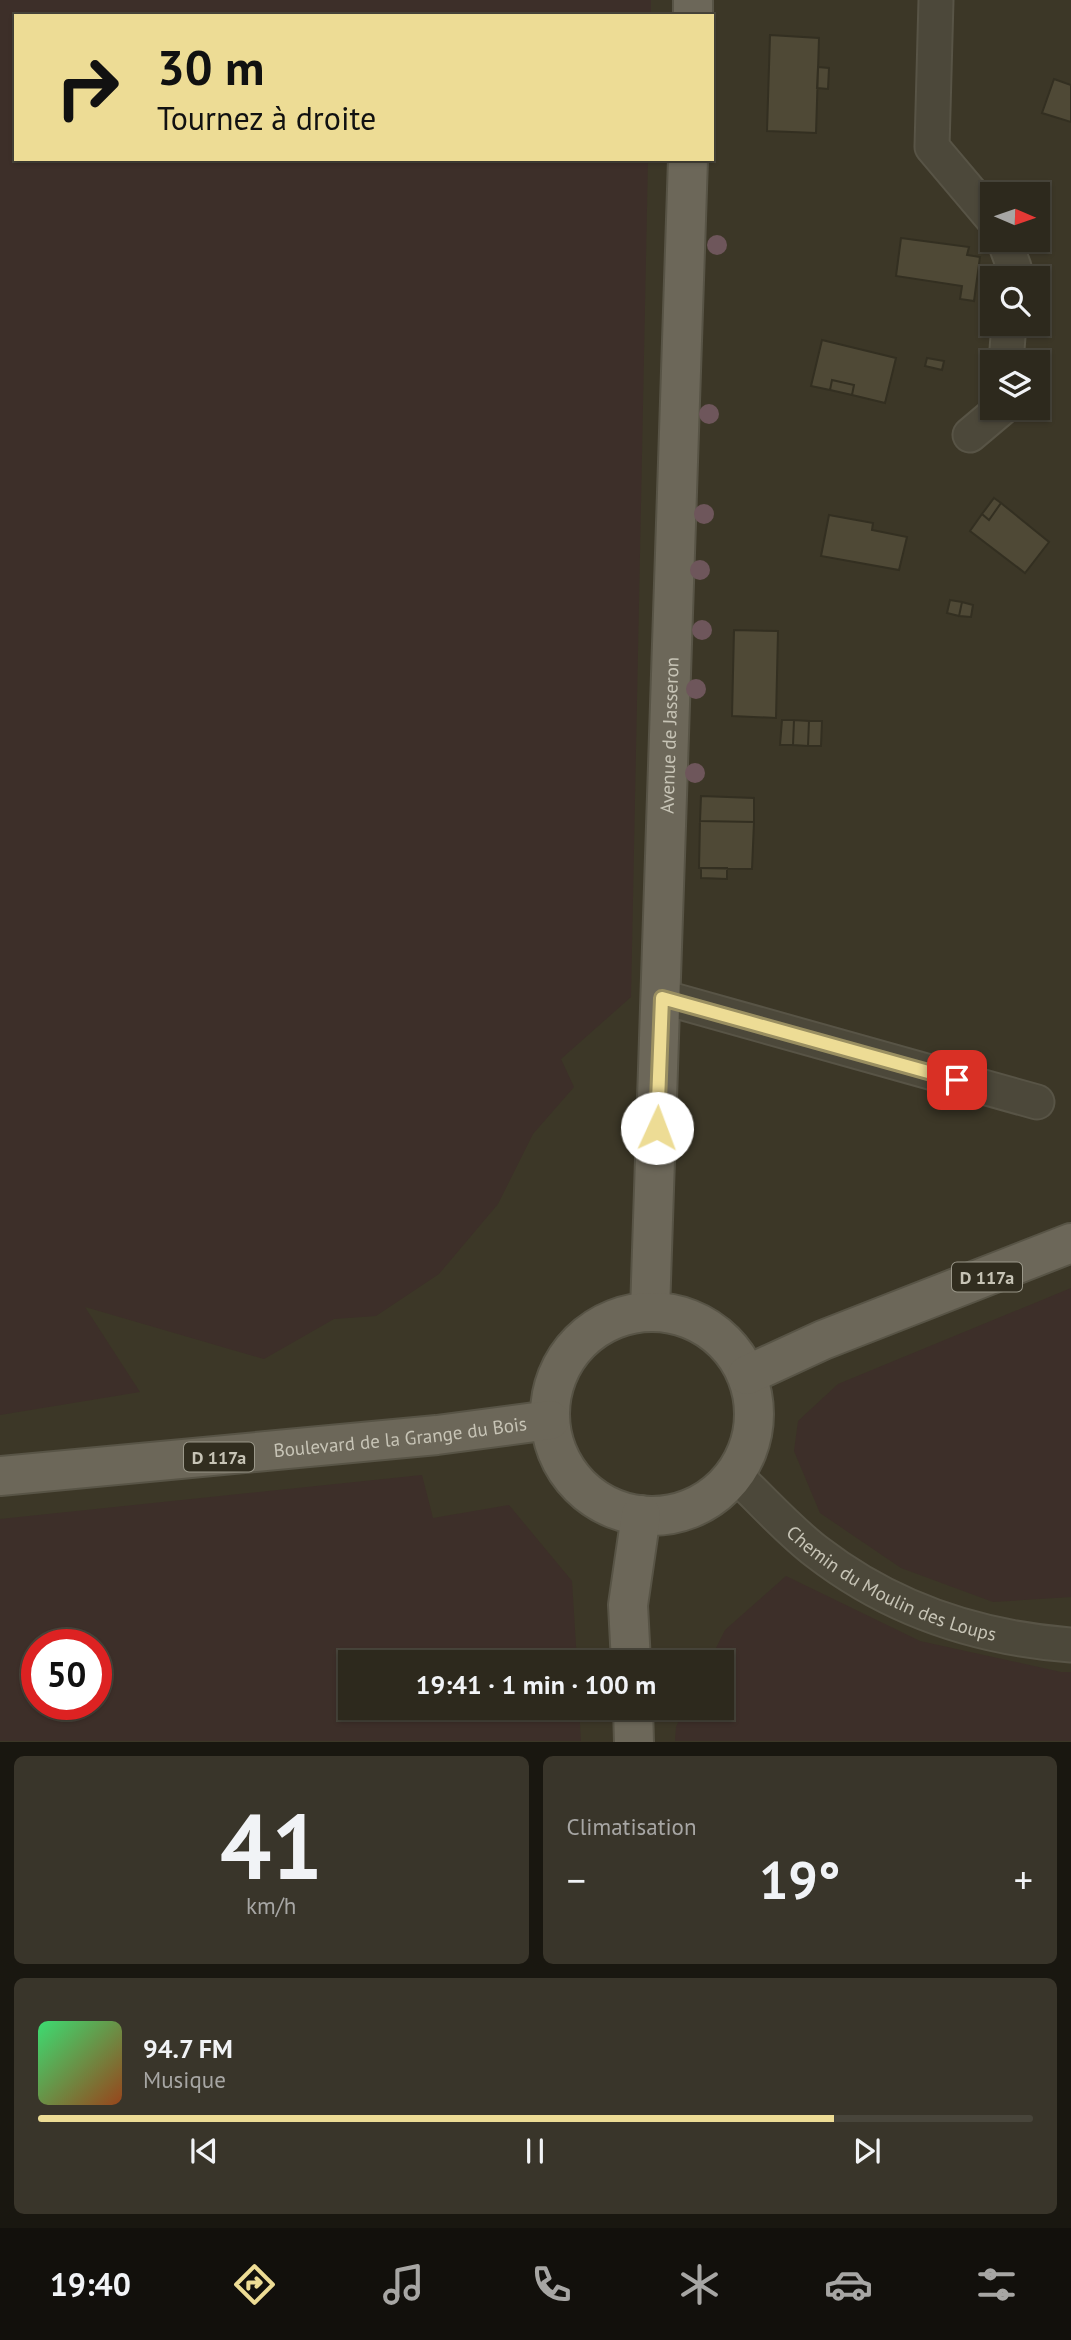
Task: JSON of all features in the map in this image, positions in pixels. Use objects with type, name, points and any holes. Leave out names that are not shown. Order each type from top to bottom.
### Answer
[{"type":"main road","name":"Avenue de Jasseron","points":[[650,1311],[688,161]]},
{"type":"main road","name":"D 117a","points":[[747,1375],[823,1340],[1071,1243]]},
{"type":"main road","points":[[650,1311],[676,1314],[700,1323],[722,1338],[747,1375],[754,1401],[755,1420],[744,1458],[734,1475],[702,1503],[662,1516],[641,1516],[617,1510],[596,1499],[578,1484],[564,1465],[550,1420],[552,1396],[558,1374],[577,1345],[605,1323],[626,1314],[650,1311]]},
{"type":"main road","name":"Boulevard de la Grange du Bois","points":[[0,1476],[355,1443],[550,1420]]},
{"type":"main road","points":[[630,1650],[628,1605],[641,1516]]},
{"type":"main road","points":[[633,1720],[634,1741]]},
{"type":"street","points":[[936,0],[932,147],[980,204]]},
{"type":"street","points":[[970,435],[988,420]]},
{"type":"street","points":[[662,998],[1037,1102]]},
{"type":"street","name":"Chemin du Moulin des Loups","points":[[734,1475],[816,1552],[887,1598],[953,1625],[1030,1642],[1071,1645]]},
{"type":"shaded area","points":[[0,0],[651,0],[651,14],[14,14],[14,161],[648,161],[631,997],[561,1059],[574,1087],[533,1134],[498,1204],[439,1274],[376,1316],[334,1319],[264,1359],[85,1307],[140,1392],[0,1415]]},
{"type":"shaded area","points":[[1071,1288],[1071,1597],[993,1602],[901,1568],[820,1513],[794,1451],[798,1421],[838,1384]]},
{"type":"shaded area","points":[[422,1475],[433,1518],[509,1505],[572,1581],[576,1650],[338,1650],[338,1720],[580,1720],[581,1741],[0,1741],[0,1519]]},
{"type":"shaded area","points":[[786,1576],[920,1641],[1071,1672],[1071,1741],[675,1741],[679,1720],[734,1720],[734,1650],[715,1650],[725,1630]]},
{"type":"building","points":[[770,35],[819,38],[816,133],[767,131]]},
{"type":"building","points":[[818,67],[829,68],[828,89],[817,88]]},
{"type":"building","points":[[1054,79],[1071,85],[1071,122],[1042,113]]},
{"type":"building","points":[[901,238],[969,247],[967,255],[980,257],[974,301],[960,299],[962,286],[896,276]]},
{"type":"building","points":[[822,340],[896,358],[885,403],[852,395],[854,385],[832,380],[830,390],[811,386]]},
{"type":"building","points":[[927,358],[944,361],[942,370],[925,366]]},
{"type":"building","points":[[832,380],[854,385],[852,395],[830,390]]},
{"type":"building","points":[[994,498],[1001,503],[989,520],[982,514]]},
{"type":"building","points":[[1001,503],[1049,542],[1025,573],[970,531],[982,514],[989,520]]},
{"type":"building","points":[[829,515],[873,523],[872,530],[907,537],[899,570],[821,556]]},
{"type":"building","points":[[950,600],[962,602],[959,616],[947,613]]},
{"type":"building","points":[[962,602],[973,605],[971,617],[959,616]]},
{"type":"building","points":[[734,630],[778,631],[776,718],[732,716]]},
{"type":"building","points":[[782,720],[794,720],[793,745],[780,745]]},
{"type":"building","points":[[794,720],[809,721],[808,746],[793,745]]},
{"type":"building","points":[[809,721],[822,721],[821,746],[808,746]]},
{"type":"building","points":[[701,796],[754,798],[754,822],[700,821]]},
{"type":"building","points":[[700,821],[754,822],[752,869],[699,868]]},
{"type":"building","points":[[701,868],[727,868],[727,879],[701,878]]},
{"type":"route","points":[[657,1128],[662,998],[957,1080]]}]
